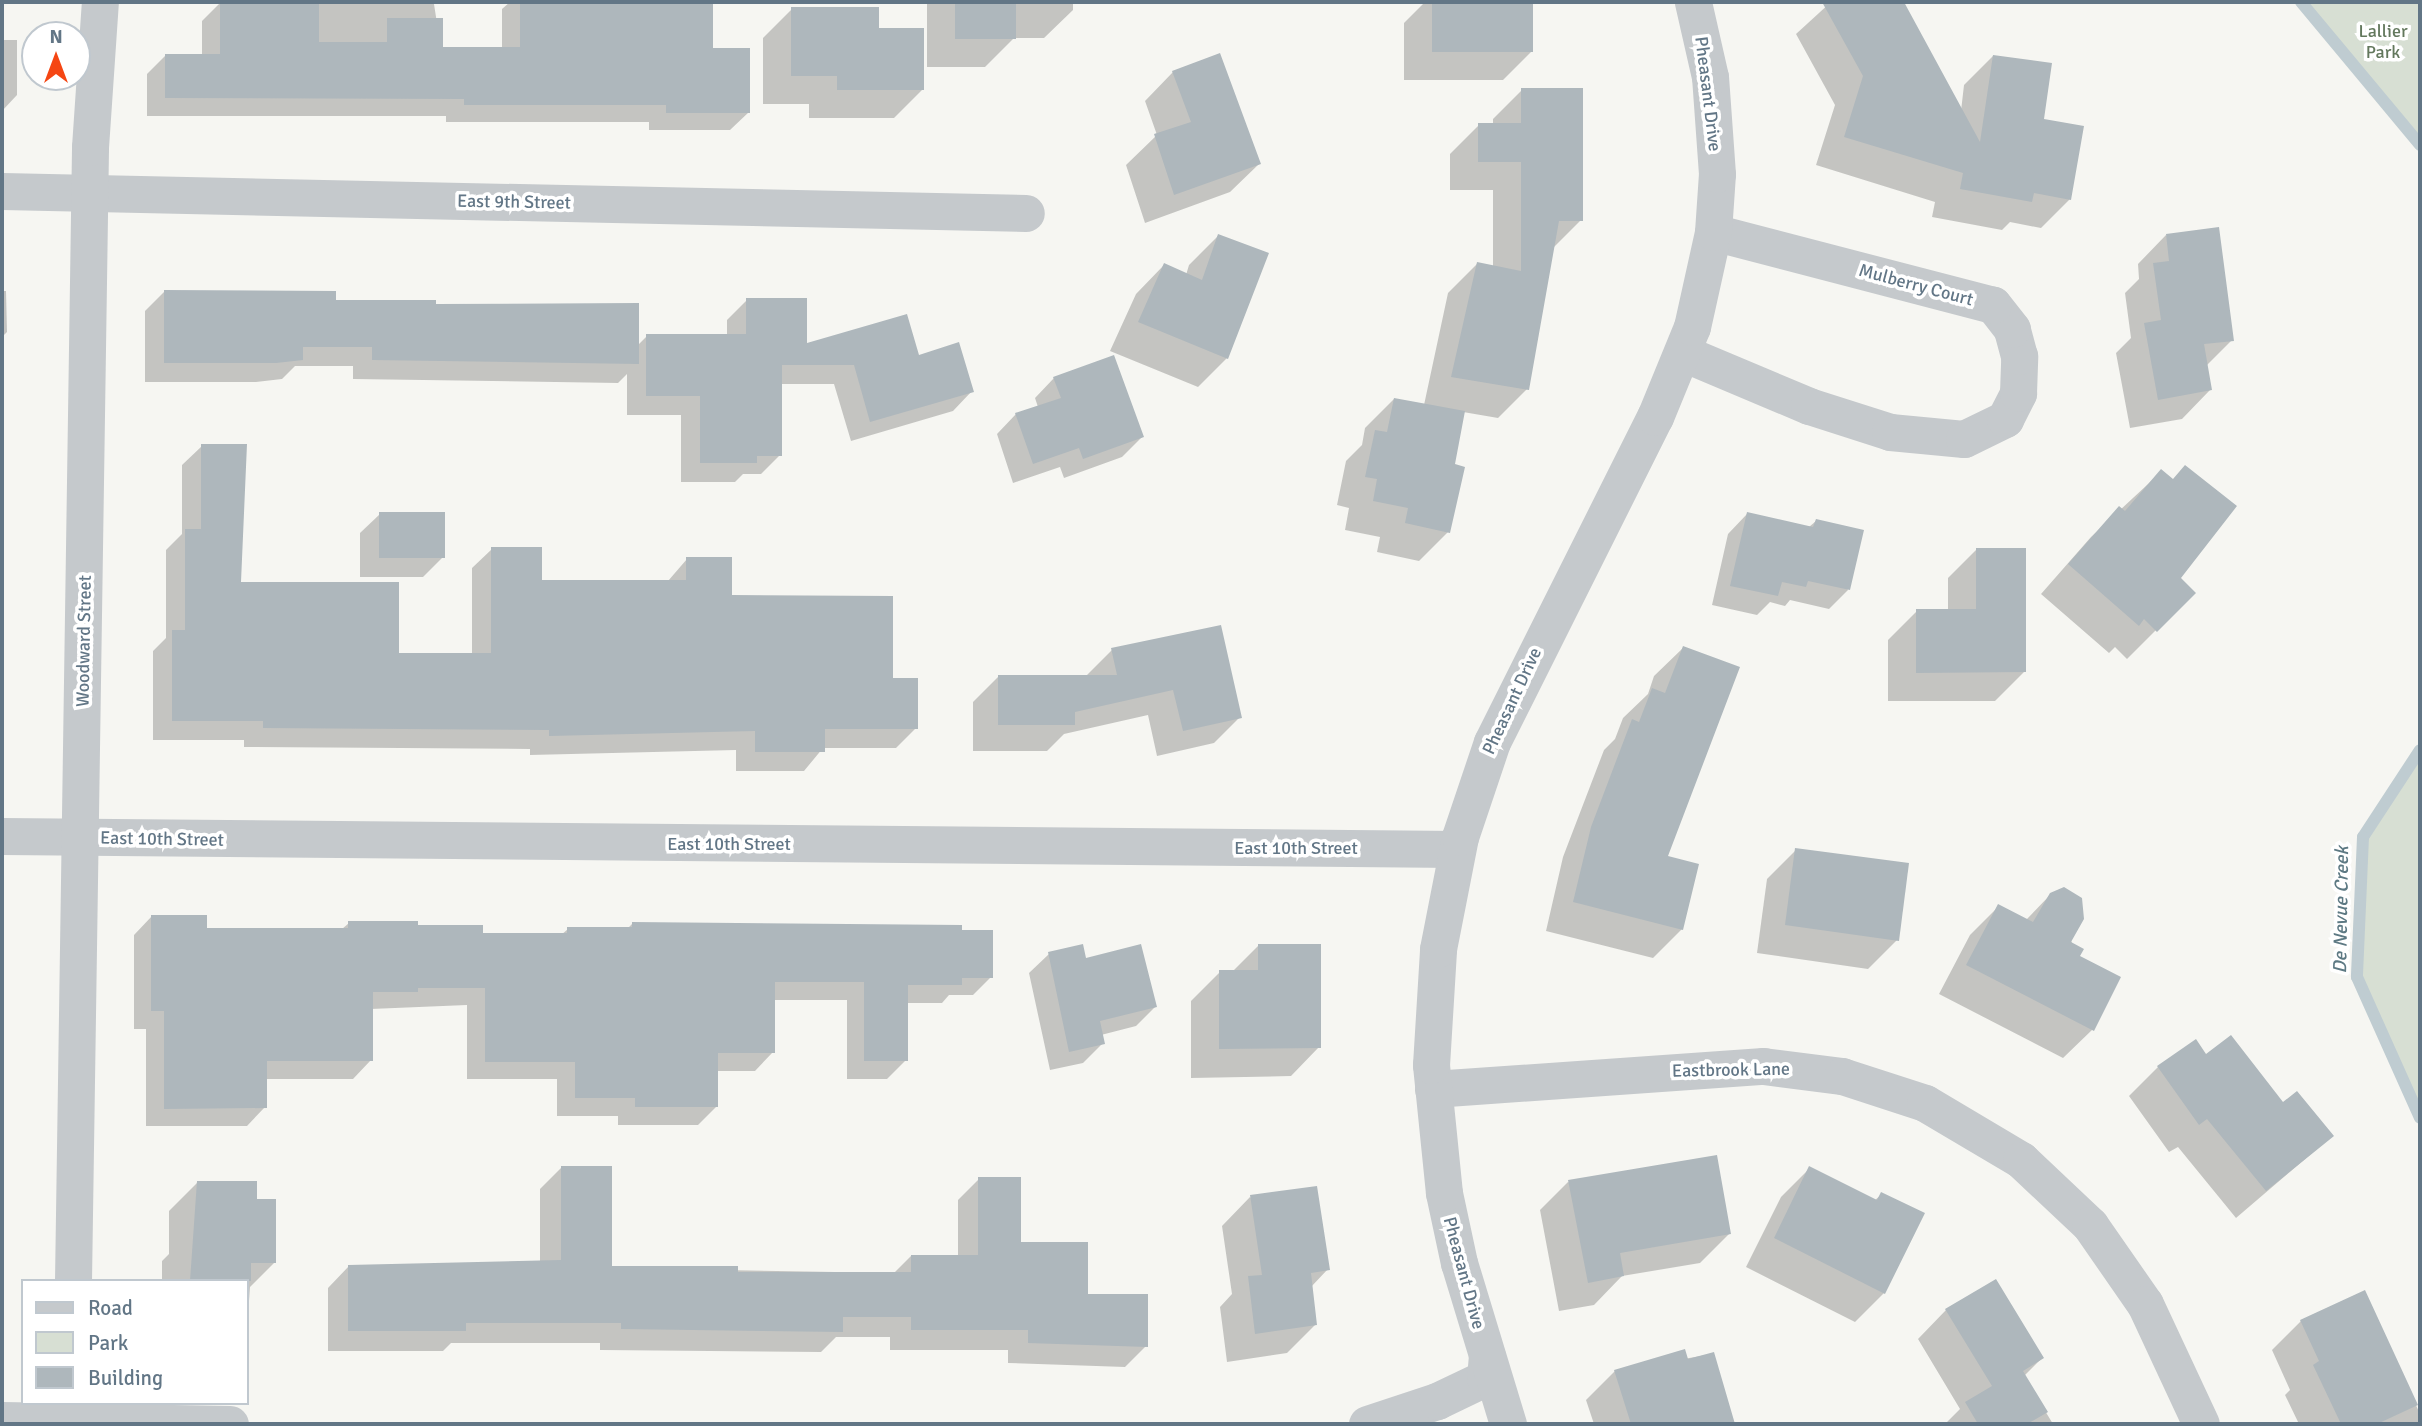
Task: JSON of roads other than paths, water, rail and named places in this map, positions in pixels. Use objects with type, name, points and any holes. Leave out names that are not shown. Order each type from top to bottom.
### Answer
[{"type":"street","name":"Woodward Street","points":[[74,1279],[90,192],[100,2]]},
{"type":"street","name":"Pheasant Drive","points":[[1507,1424],[1452,1235],[1433,1089],[1435,978],[1457,849],[1487,755],[1509,703],[1655,417],[1683,353],[1713,232],[1716,125],[1707,58],[1693,2]]},
{"type":"street","name":"East 9th Street","points":[[2,191],[1026,213]]},
{"type":"street","name":"Mulberry Court","points":[[1683,353],[1809,405],[1890,432],[1964,439],[2005,419],[2018,393],[2020,356],[2012,329],[1993,305],[1713,232]]},
{"type":"street","name":"East 10th Street","points":[[2,836],[1457,849]]},
{"type":"street","name":"Eastbrook Lane","points":[[1433,1089],[1763,1066],[1842,1076],[1925,1103],[2021,1160],[2090,1225],[2145,1304],[2202,1424]]},
{"type":"street","points":[[1367,1424],[1437,1401],[1485,1378],[1487,1356]]},
{"type":"street","points":[[2,1420],[71,1416],[230,1424]]},
{"type":"waterway","name":"De Nevue Creek","points":[[2301,2],[2420,145]]},
{"type":"waterway","name":"De Nevue Creek","points":[[2420,750],[2363,837],[2357,977],[2420,1118]]},
{"type":"park label","name":"Lallier Park","points":[[2383,42]]}]
